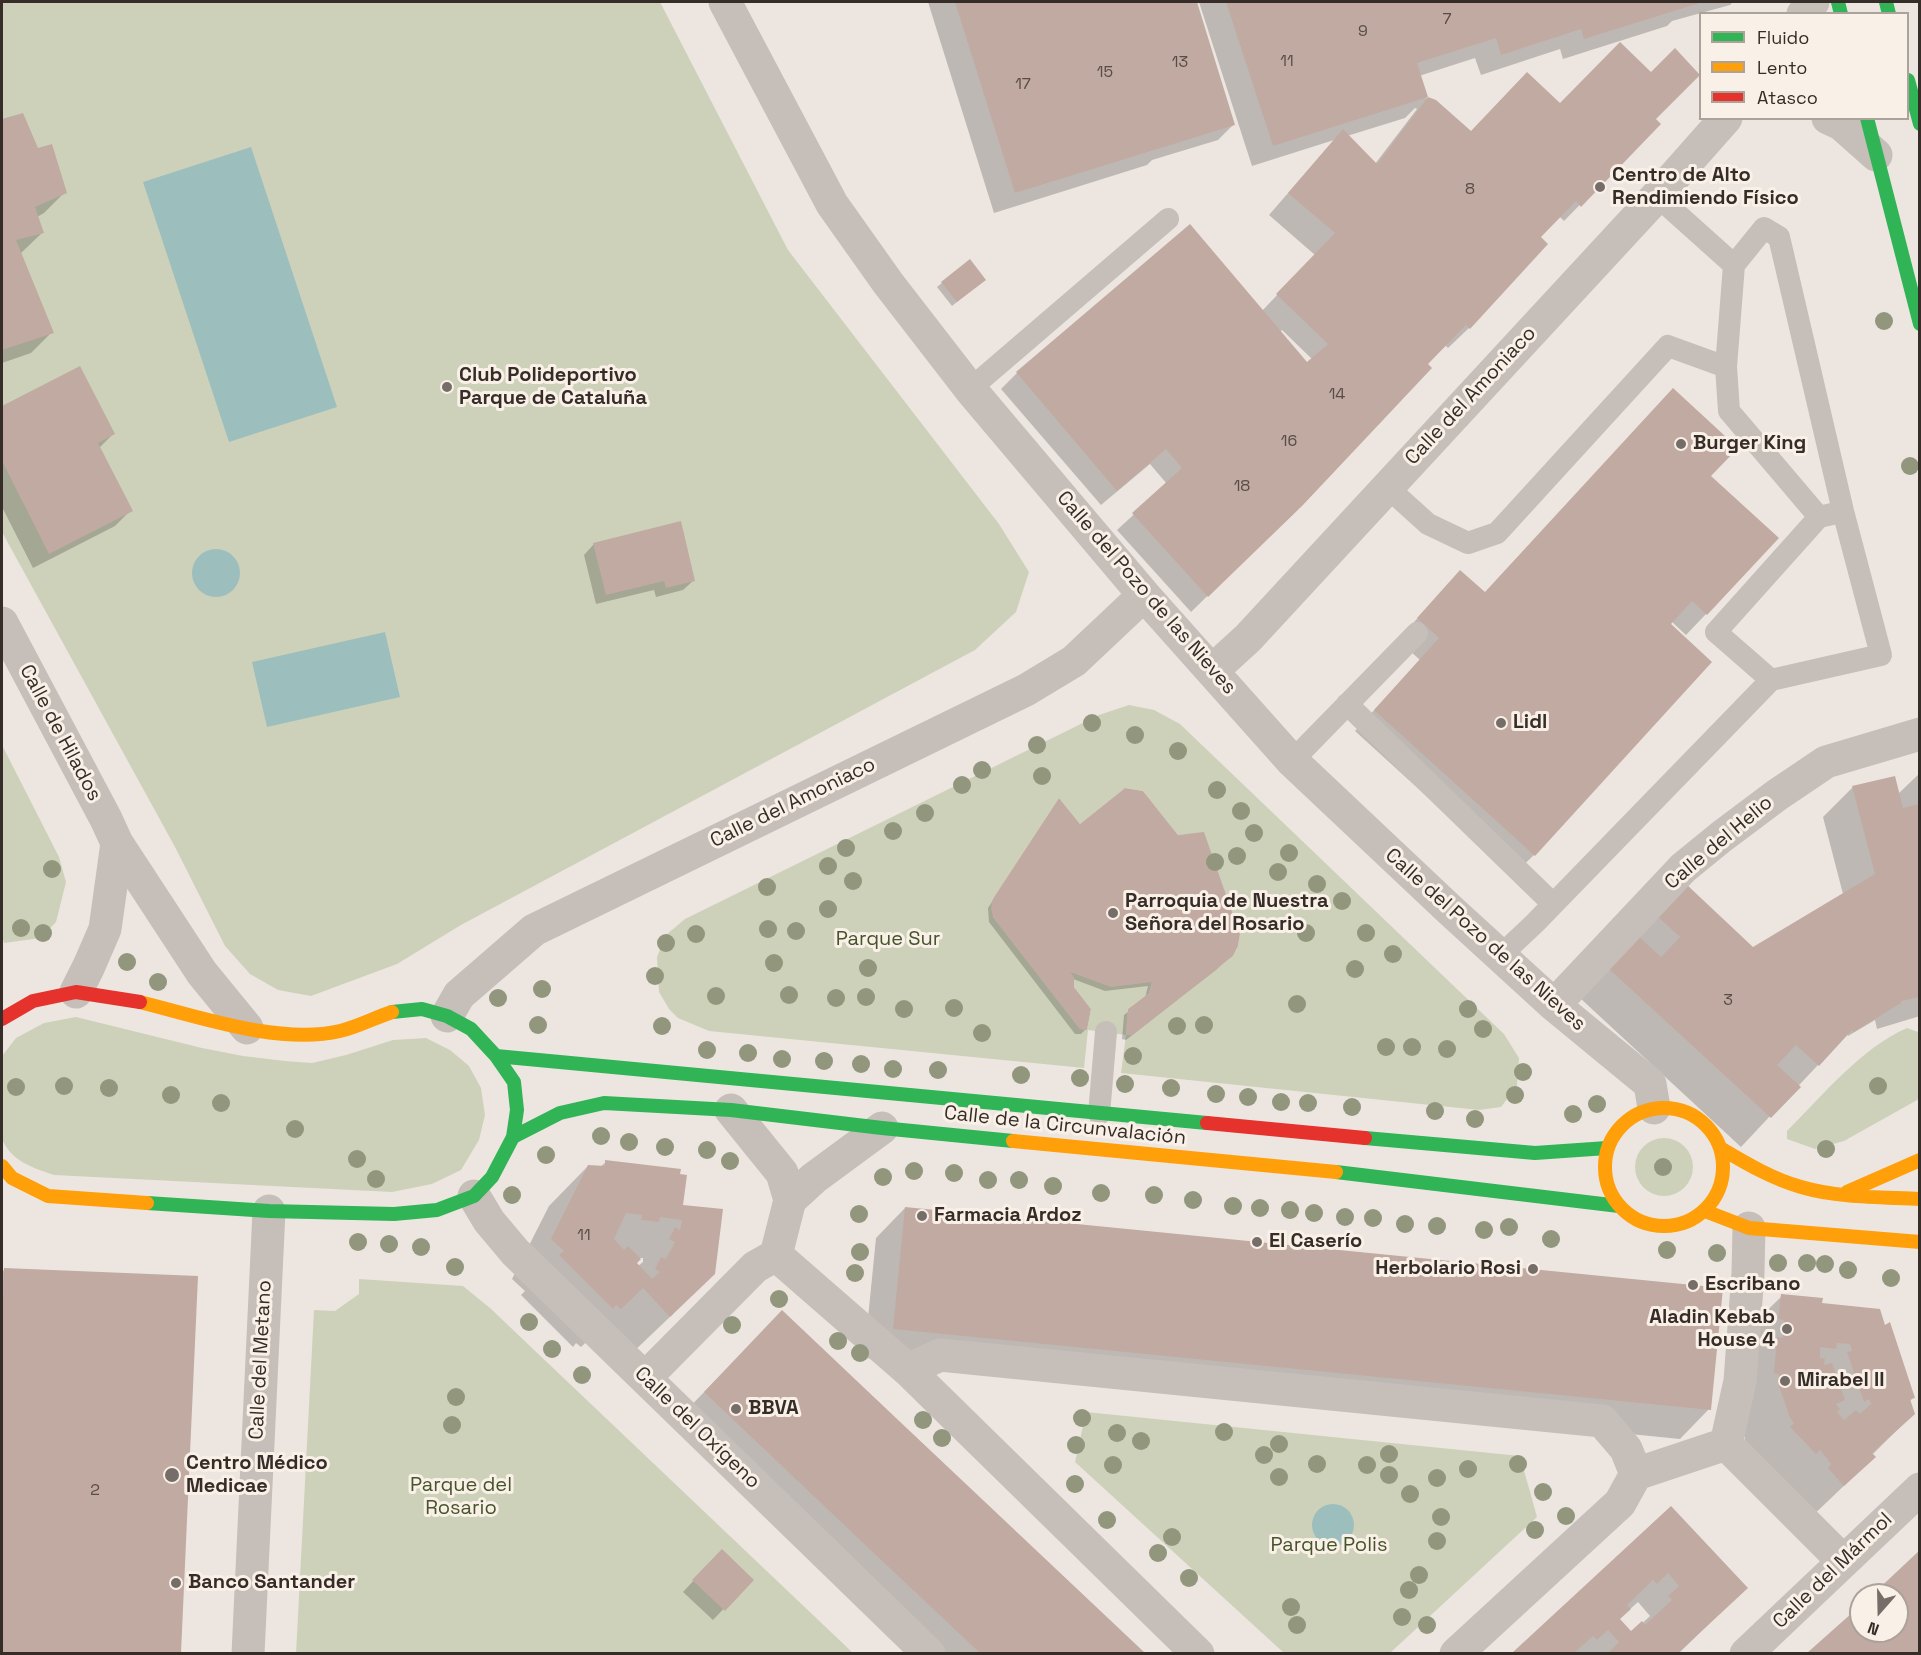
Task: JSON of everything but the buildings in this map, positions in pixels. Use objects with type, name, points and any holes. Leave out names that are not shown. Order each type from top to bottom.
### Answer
[{"type":"street","name":"Calle del Pozo de las Nieves","points":[[733,4],[832,204],[888,283],[970,389],[1144,595],[1292,761],[1554,1005],[1650,1084],[1654,1108]]},
{"type":"street","points":[[1812,6],[1833,12]]},
{"type":"street","points":[[1909,84],[1920,124]]},
{"type":"street","name":"Calle del Amoniaco","points":[[1212,670],[1248,638],[1657,196],[1724,120]]},
{"type":"street","points":[[1832,120],[1841,124],[1876,155]]},
{"type":"street","points":[[1867,120],[1920,324]]},
{"type":"street","name":"Calle del Amoniaco","points":[[447,1016],[459,995],[534,930],[1026,690],[1074,661],[1144,595]]},
{"type":"street","name":"Calle de Hilados","points":[[2,623],[117,843],[202,973],[248,1028]]},
{"type":"street","name":"Calle del Helio","points":[[1554,1005],[1683,868],[1776,795],[1826,762],[1920,734]]},
{"type":"street","points":[[76,992],[105,928],[117,843]]},
{"type":"street","points":[[2,1019],[33,1001],[76,992],[126,999],[248,1028],[289,1035],[339,1031],[391,1012],[422,1009],[447,1016],[471,1029],[496,1056],[514,1082],[517,1110],[513,1137],[492,1177],[474,1196],[437,1210],[394,1214],[269,1211],[48,1196],[12,1178],[2,1166]]},
{"type":"street","name":"Calle de la Circunvalación","points":[[496,1056],[1535,1153],[1607,1148]]},
{"type":"street","name":"Calle de la Circunvalación","points":[[513,1137],[560,1113],[604,1103],[731,1110],[882,1128],[1327,1171],[1619,1206]]},
{"type":"street","points":[[1672,1107],[1693,1114],[1712,1131],[1722,1149],[1724,1170],[1718,1195],[1706,1211],[1686,1223],[1662,1227],[1638,1221],[1619,1206],[1608,1189],[1605,1168],[1607,1148],[1614,1134],[1625,1122],[1639,1113],[1654,1108],[1672,1107]]},
{"type":"street","points":[[645,1378],[755,1267],[776,1255],[790,1200],[782,1173],[731,1110]]},
{"type":"street","points":[[790,1200],[814,1178],[882,1128]]},
{"type":"street","points":[[1722,1149],[1748,1165],[1800,1187],[1841,1194],[1920,1200]]},
{"type":"street","points":[[1841,1194],[1920,1160]]},
{"type":"street","name":"Calle del Oxígeno","points":[[474,1196],[489,1221],[509,1246],[929,1653]]},
{"type":"street","name":"Calle del Metano","points":[[248,1653],[269,1211]]},
{"type":"street","points":[[1706,1211],[1749,1228],[1920,1242]]},
{"type":"street","points":[[1726,1444],[1740,1381],[1749,1228]]},
{"type":"street","points":[[776,1255],[908,1370],[1198,1653]]},
{"type":"street","points":[[908,1370],[940,1355],[1602,1422],[1626,1449],[1636,1474]]},
{"type":"street","points":[[1456,1653],[1620,1503],[1636,1474],[1726,1444]]},
{"type":"street","points":[[1726,1444],[1844,1561]]},
{"type":"street","name":"Calle del Mármol","points":[[1746,1653],[1920,1489]]},
{"type":"lane","points":[[1657,196],[1734,265]]},
{"type":"lane","points":[[970,389],[1168,219]]},
{"type":"lane","points":[[1500,956],[1771,680],[1881,655],[1843,511],[1779,237],[1764,228],[1734,265],[1726,367],[1729,411],[1819,517]]},
{"type":"lane","points":[[1387,487],[1428,524],[1468,543],[1497,533],[1668,346],[1726,367]]},
{"type":"lane","points":[[1771,680],[1716,632],[1819,517],[1843,511]]},
{"type":"lane","points":[[1292,761],[1418,633]]},
{"type":"lane","points":[[1347,704],[1553,904]]},
{"type":"lane","points":[[1100,1114],[1106,1032]]},
{"type":"green space","name":"Club Polideportivo Parque de Cataluña","points":[[2,2],[660,2],[788,250],[999,524],[1029,572],[1016,612],[975,650],[461,925],[397,964],[311,996],[278,990],[250,974],[225,946],[175,847],[2,532]]},
{"type":"green space","name":"Parque Sur","points":[[1129,705],[1154,710],[1180,724],[1504,1034],[1519,1058],[1517,1086],[1501,1107],[1479,1110],[1121,1073],[1126,1035],[1088,1030],[1084,1068],[709,1031],[678,1018],[669,1009],[659,992],[657,957],[666,935],[685,919],[1099,715]],"holes":[[[1125,788],[1143,791],[1178,835],[1204,833],[1240,934],[1233,956],[1133,1035],[1126,1035],[1128,1009],[1149,993],[1152,982],[1070,972],[1074,978],[1074,987],[1091,1009],[1087,1030],[1080,1029],[993,917],[996,894],[1059,798],[1080,824]]]},
{"type":"green space","points":[[2,745],[59,857],[66,882],[56,922],[41,938],[4,943],[2,935]]},
{"type":"green space","points":[[76,1017],[243,1056],[312,1063],[393,1040],[426,1038],[450,1050],[469,1066],[481,1088],[485,1115],[479,1140],[461,1170],[432,1184],[392,1192],[54,1175],[17,1158],[6,1147],[2,1139],[2,1056],[16,1038],[44,1023]]},
{"type":"green space","points":[[1907,1028],[1918,1032],[1919,1099],[1844,1141],[1815,1149],[1787,1139],[1787,1131],[1858,1060]]},
{"type":"green space","points":[[1664,1138],[1680,1143],[1688,1151],[1693,1167],[1688,1183],[1680,1191],[1664,1196],[1648,1191],[1640,1183],[1635,1167],[1640,1151],[1648,1143]]},
{"type":"green space","name":"Parque del Rosario","points":[[359,1279],[463,1286],[490,1308],[853,1653],[296,1654],[314,1310],[335,1311],[359,1294]]},
{"type":"green space","name":"Parque Polis","points":[[1086,1412],[1520,1456],[1537,1517],[1390,1653],[1284,1653],[1075,1462]]},
{"type":"water","points":[[251,147],[337,407],[229,442],[143,182]]},
{"type":"water","points":[[211,549],[221,549],[233,556],[240,568],[240,578],[233,590],[221,597],[211,597],[196,586],[192,578],[192,568],[203,553]]},
{"type":"water","points":[[385,632],[400,697],[267,727],[252,662]]},
{"type":"water","points":[[1333,1504],[1341,1505],[1348,1510],[1353,1517],[1353,1533],[1348,1540],[1341,1545],[1333,1546],[1325,1545],[1318,1540],[1313,1533],[1312,1525],[1313,1517],[1318,1510],[1325,1505]]},
{"type":"traffic: fast","points":[[1838,2],[1840,12]]},
{"type":"traffic: fast","points":[[1886,2],[1888,12]]},
{"type":"traffic: fast","points":[[1909,84],[1920,124]]},
{"type":"traffic: fast","points":[[1868,120],[1920,324]]},
{"type":"traffic: fast","points":[[147,1203],[269,1211],[394,1214],[437,1210],[474,1196],[492,1177],[513,1137],[517,1110],[514,1082],[496,1056],[471,1029],[447,1016],[422,1009],[392,1012]]},
{"type":"traffic: fast","points":[[496,1056],[1207,1123]]},
{"type":"traffic: fast","points":[[513,1137],[560,1113],[604,1103],[731,1110],[1013,1141]]},
{"type":"traffic: fast","points":[[1365,1138],[1535,1153],[1607,1148]]},
{"type":"traffic: fast","points":[[1336,1172],[1619,1206]]},
{"type":"traffic: slow","points":[[140,1002],[240,1027],[292,1034],[340,1031],[392,1012]]},
{"type":"traffic: slow","points":[[1664,1108],[1687,1112],[1706,1125],[1719,1144],[1723,1167],[1719,1190],[1706,1209],[1687,1222],[1664,1226],[1641,1222],[1622,1209],[1609,1190],[1605,1167],[1609,1144],[1622,1125],[1641,1112],[1664,1108]]},
{"type":"traffic: slow","points":[[1013,1141],[1336,1172]]},
{"type":"traffic: slow","points":[[1722,1149],[1770,1175],[1815,1191],[1920,1199]]},
{"type":"traffic: slow","points":[[1847,1192],[1920,1160]]},
{"type":"traffic: slow","points":[[2,1166],[12,1178],[48,1196],[147,1203]]},
{"type":"traffic: slow","points":[[1705,1211],[1749,1228],[1920,1242]]},
{"type":"traffic: jam","points":[[2,1019],[33,1001],[76,992],[140,1002]]},
{"type":"traffic: jam","points":[[1207,1123],[1365,1138]]},
{"type":"place","name":"Centro de Alto Rendimiendo Físico","points":[[1600,187]]},
{"type":"place","name":"Club Polideportivo Parque de Cataluña","points":[[447,387]]},
{"type":"place","name":"Burger King","points":[[1681,444]]},
{"type":"place","name":"Lidl","points":[[1501,723]]},
{"type":"place","name":"Parroquia de Nuestra Señora del Rosario","points":[[1113,913]]},
{"type":"place","name":"Farmacia Ardoz","points":[[922,1216]]},
{"type":"place","name":"El Caserío","points":[[1257,1242]]},
{"type":"place","name":"Herbolario Rosi","points":[[1533,1269]]},
{"type":"place","name":"Escribano","points":[[1693,1285]]},
{"type":"place","name":"Aladin Kebab House 4","points":[[1787,1329]]},
{"type":"place","name":"Mirabel II","points":[[1785,1381]]},
{"type":"place","name":"BBVA","points":[[736,1409]]},
{"type":"place","name":"Centro Médico Medicae","points":[[172,1475]]},
{"type":"place","name":"Banco Santander","points":[[176,1583]]}]
